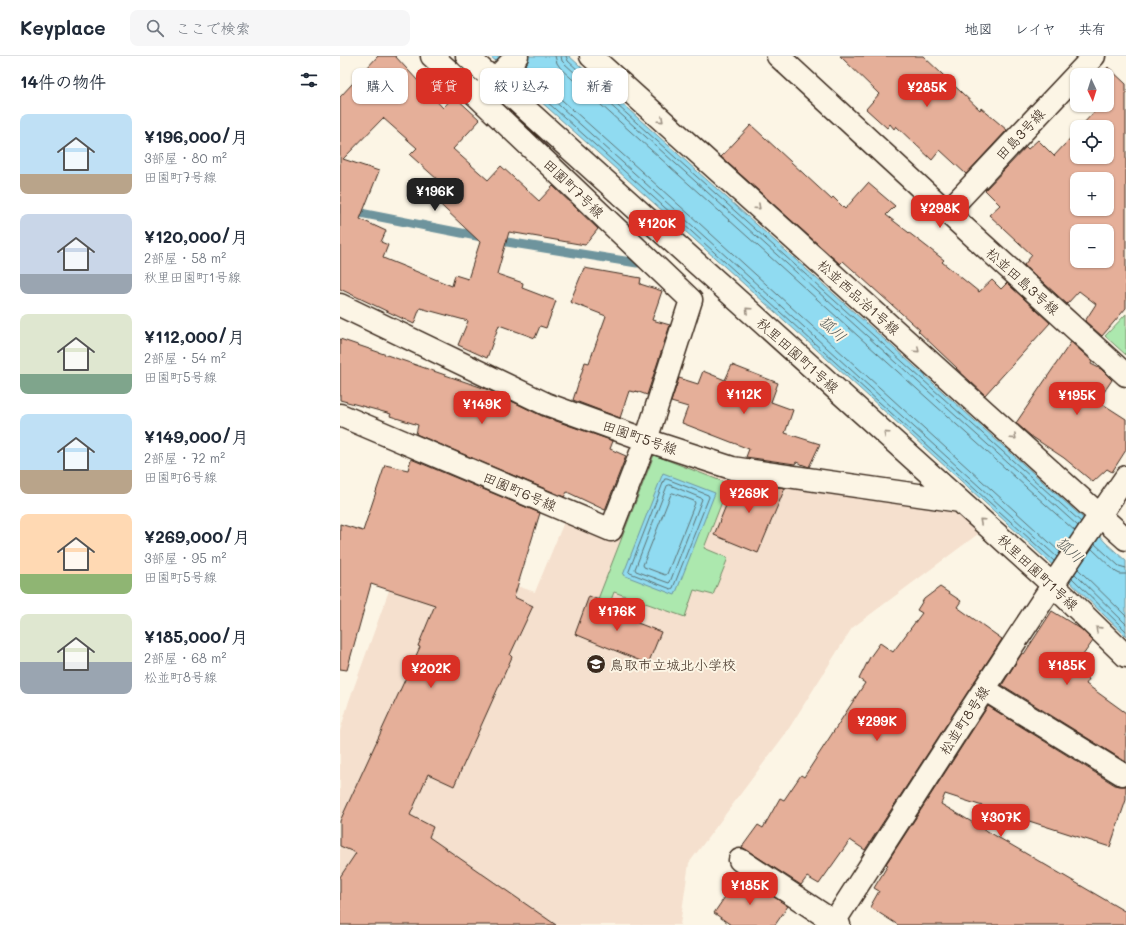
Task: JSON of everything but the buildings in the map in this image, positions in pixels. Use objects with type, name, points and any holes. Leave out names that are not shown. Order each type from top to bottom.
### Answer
[{"type":"street","points":[[432,56],[478,97]]},
{"type":"street","name":"秋里田園町1号線","points":[[467,56],[486,68]]},
{"type":"street","points":[[506,68],[517,56]]},
{"type":"street","name":"松並西品治1号線","points":[[591,56],[1097,519],[1126,539]]},
{"type":"street","name":"松並田島3号線","points":[[778,56],[1126,375]]},
{"type":"street","name":"田島3号線","points":[[947,212],[1094,56]]},
{"type":"street","name":"田園町7号線","points":[[478,97],[691,300],[646,440]]},
{"type":"street","name":"秋里田園町1号線","points":[[528,104],[960,501],[1055,582],[1126,656]]},
{"type":"street","name":"田園町5号線","points":[[340,305],[546,404],[646,440],[732,468],[960,501]]},
{"type":"street","name":"田園町6号線","points":[[340,415],[611,530],[646,440]]},
{"type":"street","name":"松並町8号線","points":[[837,923],[984,689],[1126,477]]},
{"type":"street","points":[[984,689],[1122,774]]},
{"type":"street","points":[[740,860],[837,923]]},
{"type":"shaded area","name":"鳥取市立城北小学校","points":[[653,453],[948,508],[956,512],[978,534],[852,628],[786,733],[689,863],[680,925],[340,925],[340,731],[349,701],[404,549],[535,592],[564,522],[614,541]]},
{"type":"green space","points":[[1126,314],[1126,355],[1105,336]]},
{"type":"green space","points":[[654,455],[729,484],[704,548],[728,558],[713,595],[694,590],[685,617],[614,592],[610,603],[598,599]]},
{"type":"water","name":"狐川","points":[[490,56],[569,56],[582,68],[572,68],[572,104],[622,104],[1082,517],[1106,543],[1126,561],[1126,636],[1045,558],[769,306],[544,104],[564,104],[564,68],[503,68]]},
{"type":"water","points":[[663,473],[715,493],[675,595],[623,575]]},
{"type":"waterway","points":[[340,209],[507,242],[637,263]]},
{"type":"place","name":"鳥取市立城北小学校","points":[[596,664]]}]
